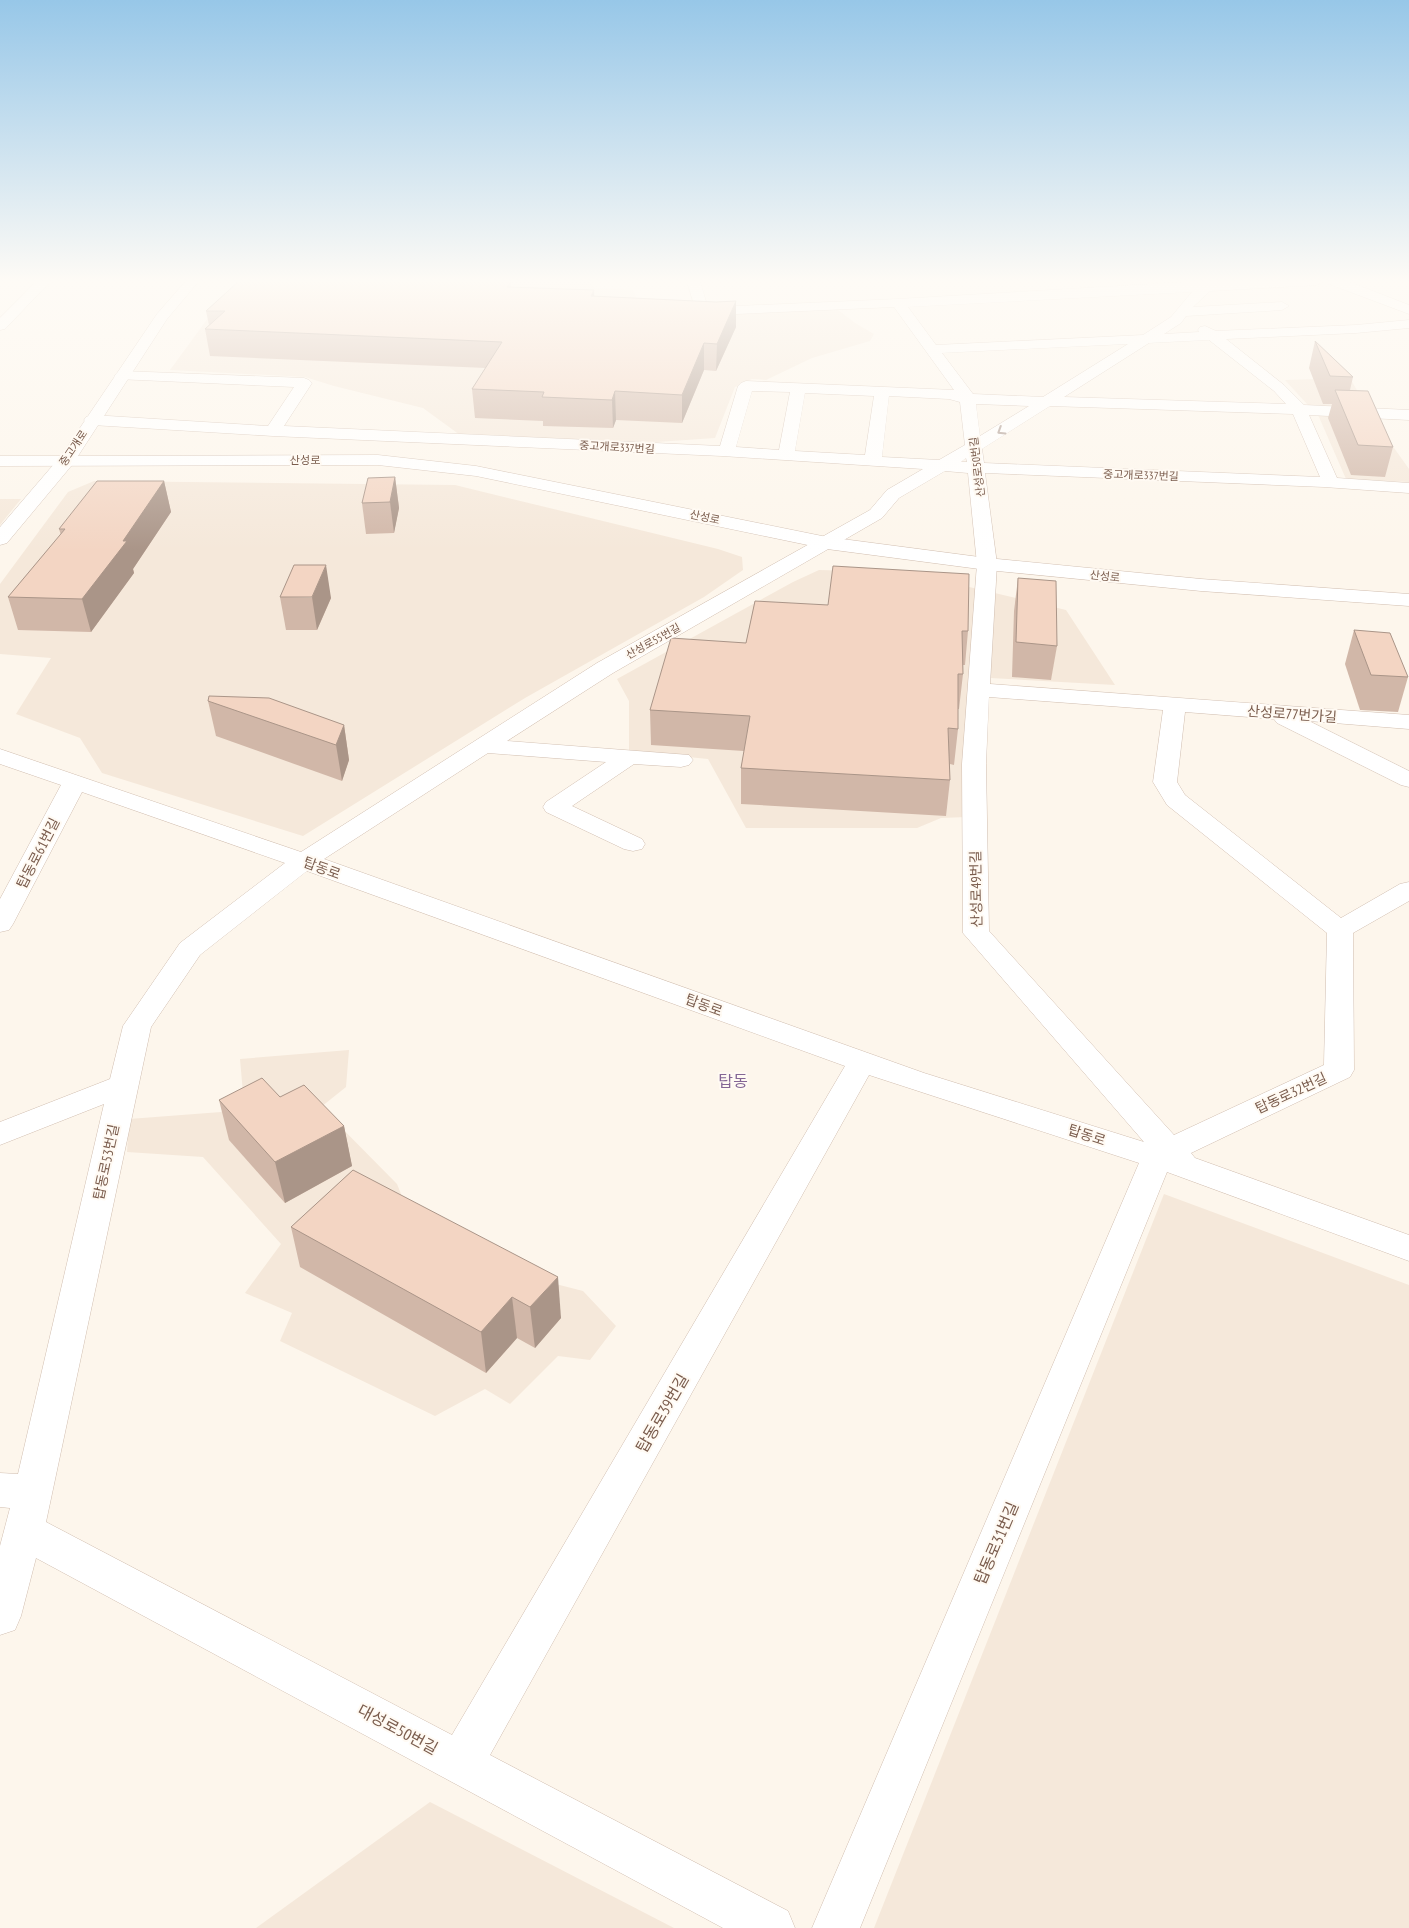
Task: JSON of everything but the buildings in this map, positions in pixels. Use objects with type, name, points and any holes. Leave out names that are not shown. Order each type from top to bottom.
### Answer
[{"type":"street","name":"중고개로","points":[[0,539],[66,461],[125,371]]},
{"type":"street","name":"산성로50번길","points":[[948,371],[968,399],[987,564]]},
{"type":"street","name":"산성로55번길","points":[[304,861],[605,668],[876,514],[893,494],[974,448],[1093,371]]},
{"type":"street","points":[[1258,371],[1280,388],[1299,409],[1331,483]]},
{"type":"street","points":[[122,376],[304,383],[273,431]]},
{"type":"street","points":[[726,452],[746,386],[950,394],[968,399],[1299,409],[1409,415]]},
{"type":"street","points":[[786,456],[798,388]]},
{"type":"street","points":[[874,462],[882,391]]},
{"type":"street","name":"중고개로337번길","points":[[92,420],[273,431],[726,452],[977,468],[1409,488]]},
{"type":"street","name":"산성로","points":[[0,461],[378,460],[476,471],[827,543],[987,564],[1201,586],[1409,600]]},
{"type":"street","name":"산성로49번길","points":[[987,564],[974,764],[976,933],[1170,1158]]},
{"type":"street","name":"산성로77번가길","points":[[979,690],[1409,722]]},
{"type":"street","points":[[1175,705],[1165,782],[1176,800],[1340,930],[1409,890]]},
{"type":"street","points":[[1272,712],[1409,780]]},
{"type":"street","points":[[484,746],[681,760]]},
{"type":"street","name":"탑동로","points":[[0,756],[304,861],[913,1080],[1170,1158],[1409,1248]]},
{"type":"street","points":[[630,756],[555,807],[633,844]]},
{"type":"street","name":"탑동로61번길","points":[[0,924],[75,782]]},
{"type":"street","name":"탑동로53번길","points":[[0,1616],[19,1504],[137,1026],[190,948],[304,861]]},
{"type":"street","name":"탑동로32번길","points":[[1170,1158],[1340,1070],[1340,930]]},
{"type":"street","name":"탑동로39번길","points":[[461,1763],[862,1062]]},
{"type":"street","points":[[0,1134],[123,1085]]},
{"type":"street","name":"탑동로31번길","points":[[836,1928],[1170,1158]]},
{"type":"street","name":"대성로50번길","points":[[19,1504],[461,1763],[770,1928]]},
{"type":"shaded area","points":[[189,371],[785,371],[766,380],[752,379],[735,387],[715,438],[657,442],[460,435],[423,408],[305,377]]},
{"type":"shaded area","points":[[1350,378],[1372,417],[1409,469],[1409,482],[1346,479],[1319,417],[1285,380]]},
{"type":"shaded area","points":[[94,481],[455,485],[718,549],[742,557],[743,570],[704,597],[525,698],[303,836],[102,773],[80,738],[16,714],[51,658],[0,654],[0,584],[68,492]]},
{"type":"shaded area","points":[[0,499],[21,499],[0,525]]},
{"type":"shaded area","points":[[819,570],[856,571],[965,586],[1066,610],[1115,685],[972,677],[966,817],[941,818],[917,828],[746,828],[708,759],[629,751],[629,701],[617,679],[793,582]]},
{"type":"shaded area","points":[[349,1050],[346,1087],[321,1107],[397,1184],[409,1214],[497,1269],[583,1291],[616,1326],[590,1360],[558,1356],[510,1404],[485,1389],[435,1416],[280,1341],[292,1313],[245,1293],[281,1244],[203,1157],[127,1152],[129,1119],[221,1112],[243,1093],[240,1059]]},
{"type":"shaded area","points":[[1164,1194],[1409,1285],[1409,1928],[874,1928]]},
{"type":"shaded area","points":[[430,1802],[674,1928],[256,1928]]},
{"type":"district","name":"탑동","points":[[733,1081]]}]
